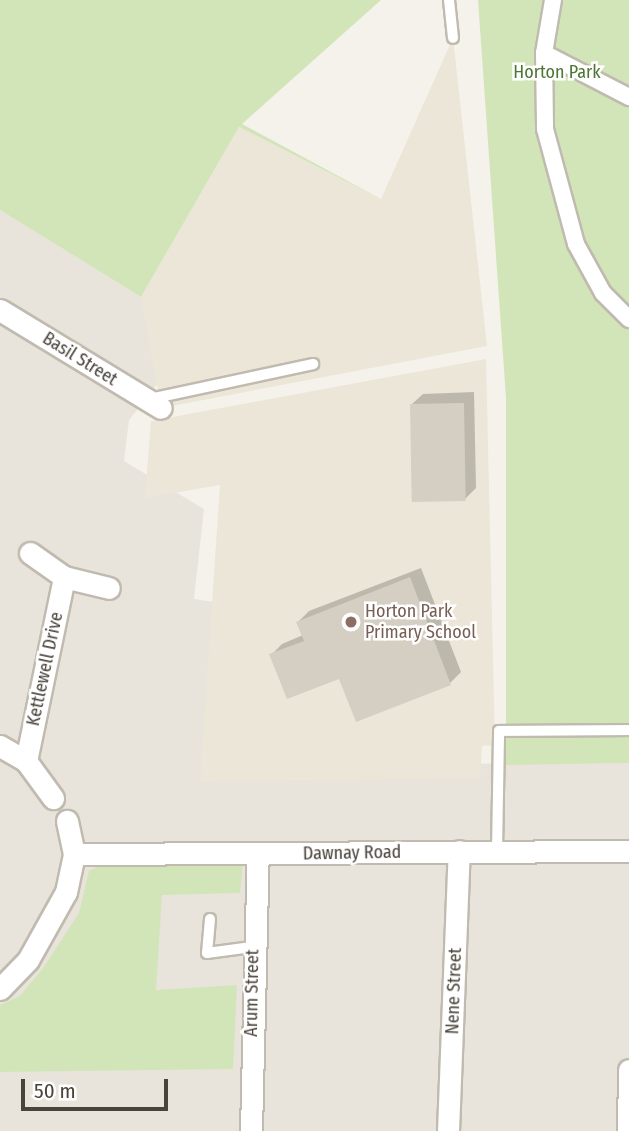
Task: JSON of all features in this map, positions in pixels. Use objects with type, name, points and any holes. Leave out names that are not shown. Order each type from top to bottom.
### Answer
[{"type":"street","points":[[553,0],[544,53],[545,129],[576,244],[603,293],[629,319]]},
{"type":"street","points":[[544,53],[629,97]]},
{"type":"street","name":"Basil Street","points":[[0,310],[154,404]]},
{"type":"street","points":[[30,554],[64,577],[109,588]]},
{"type":"street","name":"Kettlewell Drive","points":[[26,761],[64,577]]},
{"type":"street","points":[[0,746],[26,761],[53,797]]},
{"type":"street","points":[[0,989],[28,960],[66,892],[74,854],[66,821]]},
{"type":"street","name":"Dawnay Road","points":[[74,854],[258,855],[629,850]]},
{"type":"street","name":"Nene Street","points":[[448,1131],[459,851]]},
{"type":"street","name":"Arum Street","points":[[251,1131],[252,947],[258,855]]},
{"type":"street","points":[[628,1131],[629,1070]]},
{"type":"lane","points":[[449,0],[453,38]]},
{"type":"lane","points":[[154,404],[313,364]]},
{"type":"lane","points":[[497,851],[499,731],[629,730]]},
{"type":"lane","points":[[210,919],[207,953],[252,947]]},
{"type":"shaded area","points":[[453,38],[487,346],[161,408],[141,297],[239,127],[381,199]]},
{"type":"shaded area","points":[[0,210],[141,297],[191,341],[129,420],[124,461],[204,509],[194,599],[220,603],[217,765],[629,763],[629,1131],[0,1131]]},
{"type":"shaded area","name":"Horton Park Primary School","points":[[486,359],[495,745],[482,746],[480,778],[200,781],[220,485],[145,498],[151,421]]},
{"type":"green space","points":[[0,0],[381,0],[242,124],[381,199],[239,127],[141,297],[0,210]]},
{"type":"green space","name":"Horton Park","points":[[478,0],[629,0],[629,763],[506,765],[506,398]]},
{"type":"green space","points":[[104,863],[243,864],[240,893],[162,895],[156,990],[237,985],[233,1069],[0,1072],[0,1005],[20,996],[43,968],[79,913],[89,871]]},
{"type":"building","points":[[464,403],[466,501],[412,502],[410,404]]},
{"type":"building","points":[[410,577],[451,685],[356,722],[339,679],[287,699],[269,654],[304,641],[296,622]]},
{"type":"place","name":"Horton Park Primary School","points":[[351,622]]}]
